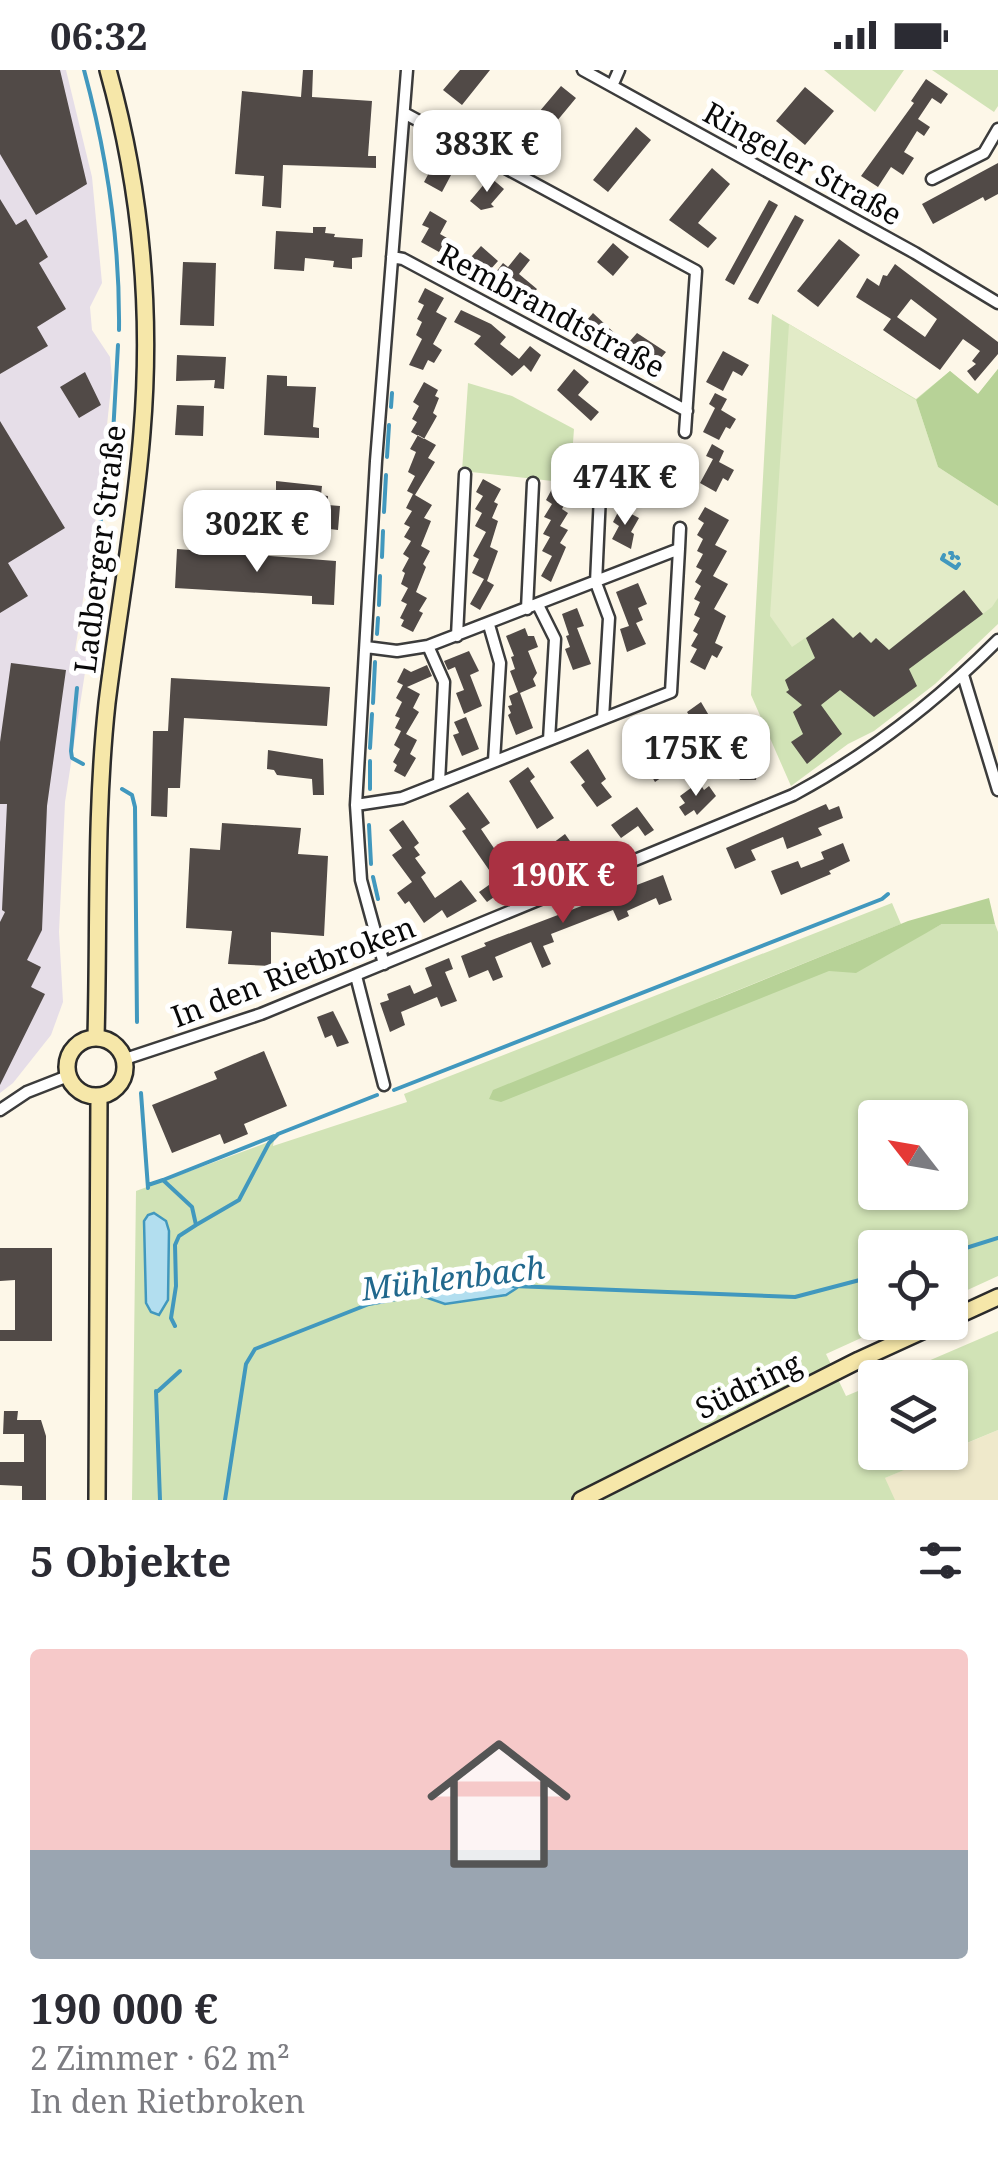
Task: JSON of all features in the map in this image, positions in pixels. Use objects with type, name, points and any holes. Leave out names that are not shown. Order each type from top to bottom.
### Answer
[{"type":"main road","name":"Ladberger Straße","points":[[96,1038],[100,785],[142,430],[145,358],[143,258],[136,196],[108,70]]},
{"type":"main road","points":[[96,1038],[114,1043],[125,1059],[121,1084],[108,1094],[99,1096],[77,1090],[68,1076],[68,1058],[78,1043],[96,1038]]},
{"type":"main road","points":[[97,1500],[99,1096]]},
{"type":"main road","points":[[968,1311],[998,1297]]},
{"type":"main road","name":"Südring","points":[[581,1500],[903,1340]]},
{"type":"street","points":[[384,964],[361,880],[356,806],[407,70]]},
{"type":"street","name":"Ringeler Straße","points":[[583,70],[998,303]]},
{"type":"street","points":[[612,86],[619,70]]},
{"type":"street","name":"Rembrandtstraße","points":[[404,113],[696,270],[684,432]]},
{"type":"street","points":[[932,179],[984,153],[998,129]]},
{"type":"street","name":"Rembrandtstraße","points":[[392,257],[404,259],[687,410]]},
{"type":"street","points":[[602,451],[596,583],[609,618],[603,718]]},
{"type":"street","points":[[457,636],[464,474]]},
{"type":"street","points":[[533,482],[532,607],[555,638],[550,740]]},
{"type":"street","points":[[356,806],[382,804],[439,784],[672,692],[680,528]]},
{"type":"street","points":[[366,647],[397,651],[428,646],[679,549]]},
{"type":"street","points":[[489,625],[500,662],[494,762]]},
{"type":"street","name":"In den Rietbroken","points":[[125,1059],[261,1014],[792,796],[869,750],[964,675],[998,640]]},
{"type":"street","points":[[428,646],[444,682],[439,784]]},
{"type":"street","points":[[964,675],[998,790]]},
{"type":"street","points":[[356,976],[384,1085]]},
{"type":"street","points":[[0,1110],[27,1092],[68,1076]]},
{"type":"shaded area","points":[[0,70],[66,70],[92,177],[102,283],[90,307],[92,330],[110,357],[112,378],[100,491],[75,651],[88,653],[65,802],[59,932],[63,1002],[51,1035],[13,1083],[0,1093]]},
{"type":"shaded area","points":[[998,1430],[998,1500],[884,1500],[873,1483],[904,1470],[968,1470],[968,1443]]},
{"type":"green space","points":[[824,70],[904,70],[875,112]]},
{"type":"green space","points":[[932,70],[998,70],[998,106],[994,112]]},
{"type":"green space","points":[[772,314],[916,399],[950,371],[978,394],[998,369],[998,624],[935,684],[874,731],[848,744],[791,786],[751,695]]},
{"type":"green space","points":[[789,324],[916,400],[938,467],[998,506],[998,598],[992,607],[914,665],[897,644],[889,650],[876,638],[871,643],[860,632],[853,638],[833,619],[792,647],[770,616]]},
{"type":"green space","points":[[998,369],[998,506],[938,467],[916,400],[950,371],[978,394]]},
{"type":"green space","points":[[468,383],[512,396],[574,429],[570,483],[462,471]]},
{"type":"green space","points":[[989,898],[995,924],[942,924],[856,973],[829,971],[501,1102],[489,1099],[493,1090],[908,921]]},
{"type":"green space","points":[[892,903],[901,924],[711,1001],[942,924],[995,924],[998,1276],[968,1290],[968,1230],[858,1230],[858,1339],[826,1354],[846,1396],[858,1391],[858,1470],[904,1470],[885,1478],[895,1500],[132,1500],[136,1191],[274,1140],[273,1146],[407,1102],[404,1094]]},
{"type":"green space","points":[[998,1331],[998,1430],[968,1442],[968,1360],[931,1360]]},
{"type":"water","points":[[154,1213],[166,1221],[169,1231],[168,1300],[159,1315],[151,1312],[146,1303],[144,1221]]},
{"type":"water","points":[[516,1283],[517,1288],[506,1295],[445,1304],[422,1296],[421,1292]]},
{"type":"building","points":[[0,70],[60,70],[87,184],[36,215],[0,154]]},
{"type":"building","points":[[303,70],[313,70],[312,97],[372,101],[368,156],[376,156],[376,168],[283,165],[281,208],[262,206],[264,176],[235,174],[242,91],[301,97]]},
{"type":"building","points":[[460,70],[490,70],[462,105],[443,90]]},
{"type":"building","points":[[926,79],[948,94],[941,104],[932,98],[918,119],[930,127],[924,136],[917,131],[904,152],[914,158],[903,175],[891,167],[878,187],[861,176],[914,103],[911,101]]},
{"type":"building","points":[[561,86],[576,98],[532,151],[517,138]]},
{"type":"building","points":[[805,87],[834,111],[805,145],[776,121]]},
{"type":"building","points":[[636,127],[651,140],[608,192],[593,180]]},
{"type":"building","points":[[432,152],[447,160],[450,155],[459,160],[442,192],[424,182],[431,169],[425,165]]},
{"type":"building","points":[[998,163],[998,194],[985,201],[983,197],[933,224],[922,204]]},
{"type":"building","points":[[712,168],[730,184],[698,223],[717,238],[708,248],[669,220]]},
{"type":"building","points":[[490,177],[504,189],[491,204],[494,207],[481,210],[470,201]]},
{"type":"building","points":[[0,199],[16,225],[26,219],[48,257],[39,263],[66,309],[37,327],[48,346],[0,374]]},
{"type":"building","points":[[769,200],[778,205],[734,285],[725,280]]},
{"type":"building","points":[[430,211],[447,221],[440,234],[447,238],[439,252],[421,242],[429,228],[422,225]]},
{"type":"building","points":[[795,215],[804,220],[758,304],[748,299]]},
{"type":"building","points":[[313,227],[326,227],[325,233],[335,234],[334,237],[363,239],[362,257],[352,258],[352,269],[333,267],[334,261],[305,258],[304,271],[274,269],[276,231],[313,233]]},
{"type":"building","points":[[839,239],[860,255],[818,307],[797,291]]},
{"type":"building","points":[[613,243],[629,257],[613,276],[597,262]]},
{"type":"building","points":[[481,246],[498,261],[481,280],[464,265]]},
{"type":"building","points":[[520,252],[530,260],[519,274],[537,289],[525,304],[505,288],[510,283],[496,272],[503,263],[508,267]]},
{"type":"building","points":[[183,262],[216,263],[214,326],[180,325]]},
{"type":"building","points":[[895,264],[998,342],[998,354],[975,381],[967,371],[976,364],[972,361],[980,351],[963,339],[940,370],[883,330],[891,319],[856,297],[867,278],[879,286],[883,275],[887,276]],"holes":[[[911,299],[937,319],[925,337],[897,317]]]},
{"type":"building","points":[[425,288],[444,298],[436,312],[447,318],[433,344],[442,350],[434,363],[428,360],[423,370],[409,365],[422,339],[416,335],[422,322],[417,319],[424,305],[418,302]]},
{"type":"building","points":[[461,310],[491,324],[506,337],[500,344],[519,359],[530,346],[541,355],[531,372],[524,365],[512,376],[474,344],[481,336],[454,322]]},
{"type":"building","points":[[593,313],[623,341],[611,352],[581,327]]},
{"type":"building","points":[[637,333],[666,352],[649,372],[622,350]]},
{"type":"building","points":[[723,351],[749,365],[742,376],[733,371],[723,391],[706,382]]},
{"type":"building","points":[[177,355],[226,357],[224,389],[214,388],[215,380],[176,381]]},
{"type":"building","points":[[574,369],[589,382],[578,395],[599,412],[591,421],[557,390]]},
{"type":"building","points":[[85,372],[101,405],[79,418],[60,387]]},
{"type":"building","points":[[267,375],[287,376],[287,386],[316,387],[313,427],[319,428],[319,438],[264,435]]},
{"type":"building","points":[[424,382],[438,390],[435,396],[439,398],[433,413],[437,416],[424,439],[411,432],[419,406],[413,402]]},
{"type":"building","points":[[715,393],[727,399],[721,410],[736,419],[719,440],[703,432],[715,408],[709,404]]},
{"type":"building","points":[[177,405],[204,406],[203,436],[175,435]]},
{"type":"building","points":[[0,421],[65,528],[8,563],[28,596],[0,613]]},
{"type":"building","points":[[418,435],[436,445],[428,458],[435,462],[415,495],[432,505],[424,518],[431,521],[421,546],[430,551],[416,592],[427,598],[413,632],[401,626],[404,620],[400,618],[407,604],[401,601],[408,588],[401,584],[409,558],[403,554],[411,541],[404,537],[410,527],[404,524],[412,511],[406,508],[413,494],[407,491],[415,476],[408,472],[416,452],[410,449]]},
{"type":"building","points":[[712,444],[724,451],[719,462],[734,470],[728,481],[723,478],[716,492],[700,483],[713,459],[706,456]]},
{"type":"building","points":[[622,462],[640,472],[632,485],[638,488],[630,501],[614,492],[621,479],[615,475]]},
{"type":"building","points":[[483,479],[501,489],[494,502],[498,504],[492,518],[498,521],[490,547],[498,551],[487,581],[494,585],[480,610],[470,604],[484,579],[472,573],[479,559],[473,556],[486,532],[475,526],[482,513],[475,509],[483,496],[476,492]]},
{"type":"building","points":[[276,481],[322,486],[321,495],[328,496],[328,505],[340,506],[338,530],[321,528],[323,507],[293,505],[292,523],[278,522],[280,492],[276,491]]},
{"type":"building","points":[[553,487],[569,496],[562,509],[568,513],[560,526],[568,530],[560,543],[566,547],[551,582],[541,576],[552,556],[542,551],[550,537],[543,534],[551,520],[544,517],[552,504],[546,500]]},
{"type":"building","points":[[705,507],[729,520],[715,545],[727,551],[713,576],[728,584],[714,609],[726,616],[715,643],[723,647],[717,658],[712,655],[705,670],[690,662],[697,649],[691,646],[698,634],[693,631],[700,618],[694,615],[700,602],[694,599],[701,586],[695,582],[702,570],[696,567],[703,554],[697,551],[703,539],[697,535],[704,523],[698,519]]},
{"type":"building","points":[[620,508],[639,518],[631,532],[631,549],[612,539],[619,526],[613,522]]},
{"type":"building","points":[[177,549],[336,561],[334,605],[312,604],[312,596],[175,588]]},
{"type":"building","points":[[638,583],[647,604],[638,608],[643,620],[636,623],[646,644],[627,652],[620,629],[629,626],[616,592]]},
{"type":"building","points":[[964,590],[983,614],[909,669],[917,686],[874,717],[840,690],[821,705],[842,734],[807,764],[791,742],[803,734],[793,712],[802,705],[786,692],[789,690],[785,680],[815,658],[806,638],[833,618],[853,638],[860,632],[871,643],[876,638],[889,650]]},
{"type":"building","points":[[577,608],[584,626],[577,628],[591,664],[573,670],[565,649],[570,647],[566,636],[569,635],[562,614]]},
{"type":"building","points":[[525,628],[538,647],[528,651],[537,673],[533,679],[536,686],[520,693],[533,728],[516,735],[508,706],[512,705],[509,696],[518,692],[510,671],[515,669],[511,657],[514,656],[506,636]]},
{"type":"building","points":[[469,651],[479,671],[470,675],[482,706],[464,714],[456,693],[464,690],[455,667],[448,670],[444,661]]},
{"type":"building","points":[[11,663],[66,670],[47,806],[42,930],[27,960],[41,967],[31,987],[45,994],[0,1085],[0,922],[5,912],[2,910],[7,804],[0,804],[0,742]]},
{"type":"building","points":[[427,665],[432,676],[407,687],[420,694],[413,708],[419,712],[406,734],[417,740],[410,754],[416,758],[405,777],[394,771],[397,765],[393,762],[400,749],[394,745],[401,731],[395,728],[400,718],[395,716],[402,702],[396,698],[403,685],[397,682],[404,668],[411,672]]},
{"type":"building","points":[[171,678],[330,687],[327,726],[184,718],[180,788],[168,788],[167,817],[151,816],[153,731],[168,731]]},
{"type":"building","points":[[701,702],[730,751],[717,761],[687,712]]},
{"type":"building","points":[[466,717],[479,749],[462,756],[453,735],[459,733],[454,722]]},
{"type":"building","points":[[652,723],[669,753],[660,760],[668,773],[655,782],[630,739]]},
{"type":"building","points":[[760,737],[765,748],[757,755],[764,770],[756,780],[740,780],[726,760]]},
{"type":"building","points":[[588,749],[606,779],[601,783],[612,797],[597,807],[570,762]]},
{"type":"building","points":[[268,750],[323,759],[324,795],[313,795],[312,779],[277,775],[267,769]]},
{"type":"building","points":[[528,767],[535,777],[530,781],[554,818],[537,829],[509,781]]},
{"type":"building","points":[[699,782],[704,790],[709,786],[716,796],[697,815],[694,810],[685,816],[679,807],[685,803],[680,796]]},
{"type":"building","points":[[468,792],[490,823],[481,829],[502,860],[508,856],[514,864],[507,869],[518,885],[487,902],[479,892],[496,880],[449,806]]},
{"type":"building","points":[[826,804],[829,810],[839,806],[843,818],[818,828],[822,835],[787,849],[783,837],[751,850],[756,860],[735,869],[726,848]]},
{"type":"building","points":[[637,807],[654,830],[645,836],[638,826],[621,838],[611,825]]},
{"type":"building","points":[[403,820],[419,843],[414,847],[420,855],[415,858],[426,873],[421,877],[435,898],[461,880],[477,901],[447,918],[442,910],[424,923],[409,901],[405,904],[397,893],[412,882],[392,855],[402,848],[389,830]]},
{"type":"building","points":[[222,823],[301,828],[298,854],[328,856],[324,936],[271,932],[271,966],[228,964],[232,931],[186,928],[190,848],[220,850]]},
{"type":"building","points":[[565,834],[582,858],[566,869],[549,846]]},
{"type":"building","points":[[843,843],[850,861],[829,871],[831,874],[781,895],[771,871],[798,861],[801,868],[824,859],[821,852]]},
{"type":"building","points":[[663,875],[672,900],[659,905],[656,898],[627,911],[629,916],[618,921],[613,910],[551,934],[554,942],[543,946],[551,964],[542,968],[531,942],[495,957],[503,977],[493,981],[488,970],[469,978],[461,956],[486,946],[484,943]]},
{"type":"building","points":[[449,958],[453,969],[445,972],[457,1001],[441,1007],[437,997],[401,1012],[405,1025],[390,1032],[380,1003],[389,1000],[387,994],[410,985],[414,994],[432,986],[425,968]]},
{"type":"building","points":[[333,1011],[349,1043],[337,1047],[332,1035],[325,1038],[317,1017]]},
{"type":"building","points":[[264,1051],[287,1106],[244,1124],[248,1134],[224,1144],[220,1134],[172,1153],[152,1105],[217,1079],[214,1072]]},
{"type":"building","points":[[0,1248],[52,1248],[52,1341],[0,1341],[0,1330],[15,1330],[15,1280],[0,1281]]},
{"type":"building","points":[[4,1411],[18,1411],[17,1420],[41,1420],[46,1436],[46,1500],[22,1500],[22,1486],[0,1485],[0,1462],[24,1462],[24,1434],[3,1434]]},
{"type":"waterway","points":[[84,70],[110,199],[119,330]]},
{"type":"waterway","points":[[112,452],[118,345]]},
{"type":"waterway","points":[[391,407],[392,393]]},
{"type":"waterway","points":[[387,457],[389,425]]},
{"type":"waterway","points":[[384,512],[386,475]]},
{"type":"waterway","points":[[84,632],[107,479]]},
{"type":"waterway","points":[[382,557],[383,531]]},
{"type":"waterway","points":[[944,555],[942,559],[956,568],[959,564]]},
{"type":"waterway","points":[[379,605],[380,576]]},
{"type":"waterway","points":[[377,634],[378,618]]},
{"type":"waterway","points":[[373,703],[375,662]]},
{"type":"waterway","points":[[77,688],[71,751],[72,758],[83,764]]},
{"type":"waterway","points":[[370,748],[372,714]]},
{"type":"waterway","points":[[370,761],[370,789]]},
{"type":"waterway","points":[[122,789],[132,795],[135,807],[137,1022]]},
{"type":"waterway","points":[[369,825],[371,864]]},
{"type":"waterway","points":[[373,877],[378,899]]},
{"type":"waterway","points":[[394,1090],[888,894]]},
{"type":"waterway","points":[[141,1093],[148,1188]]},
{"type":"waterway","points":[[196,1225],[239,1200],[269,1143],[278,1134],[377,1095]]},
{"type":"waterway","points":[[163,1180],[274,1136]]},
{"type":"waterway","points":[[148,1185],[163,1180],[192,1207],[196,1225],[179,1236],[175,1245],[176,1286],[171,1318],[175,1326]]},
{"type":"waterway","name":"Mühlenbach","points":[[968,1247],[998,1238]]},
{"type":"waterway","name":"Mühlenbach","points":[[513,1286],[795,1297],[858,1280]]},
{"type":"waterway","name":"Mühlenbach","points":[[225,1500],[246,1364],[255,1349],[369,1304],[424,1294]]},
{"type":"waterway","points":[[158,1391],[180,1371]]},
{"type":"waterway","points":[[156,1391],[160,1500]]}]
